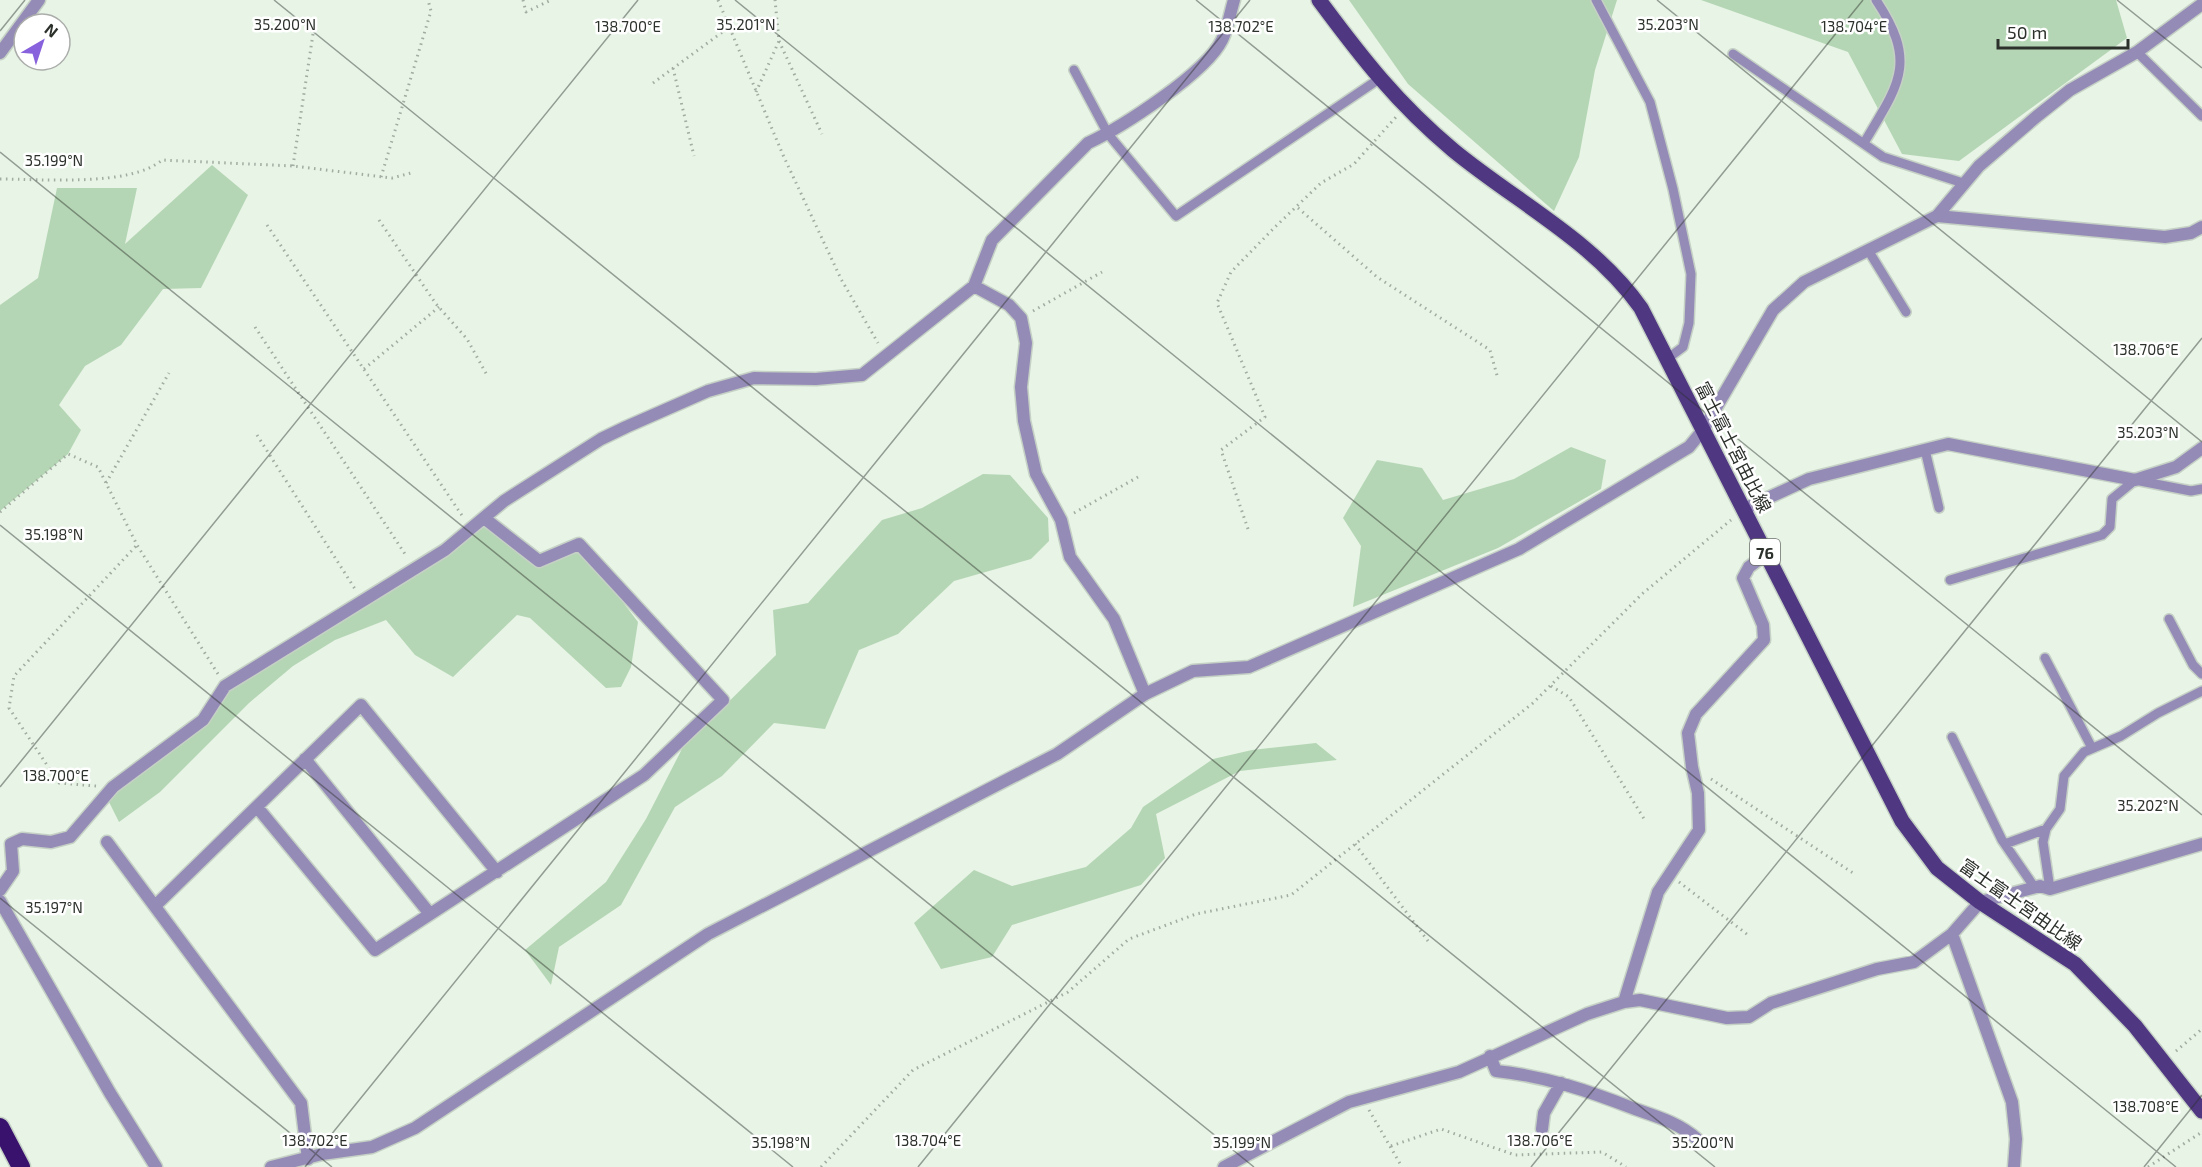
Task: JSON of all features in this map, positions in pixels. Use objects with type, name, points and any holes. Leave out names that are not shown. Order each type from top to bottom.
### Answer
[{"type":"highway","points":[[0,1127],[21,1167]]},
{"type":"main road","name":"富士富士宮由比線","points":[[1319,0],[1379,80],[1405,106],[1454,150],[1589,251],[1623,282],[1641,308],[1902,821],[1937,868],[1980,902],[2075,964],[2134,1026],[2202,1111]]},
{"type":"street","points":[[0,53],[39,0]]},
{"type":"street","points":[[0,890],[13,871],[11,844],[22,839],[51,842],[70,837],[114,787],[203,720],[225,686],[445,550],[504,501],[601,439],[708,391],[754,378],[862,375],[974,285],[992,240],[1088,143],[1108,134],[1191,74],[1212,54],[1222,40],[1234,0]]},
{"type":"street","points":[[272,1167],[322,1154],[372,1147],[415,1128],[708,934],[1057,754],[1145,694],[1193,671],[1249,667],[1519,549],[1689,447],[1703,430],[1773,310],[1804,282],[1937,216],[1979,166],[2070,90],[2137,52],[2202,4]]},
{"type":"street","points":[[1937,216],[2165,237],[2191,233],[2202,227]]},
{"type":"street","points":[[974,285],[1009,305],[1021,318],[1026,343],[1021,387],[1024,421],[1036,474],[1061,520],[1070,557],[1114,619],[1145,694]]},
{"type":"street","points":[[1744,509],[1809,479],[1948,444],[2135,480],[2176,467],[2202,448]]},
{"type":"street","points":[[257,807],[375,950],[644,775],[723,700],[579,544],[539,561],[484,518]]},
{"type":"street","points":[[1623,1002],[1658,892],[1671,876],[1699,830],[1698,793],[1688,733],[1696,714],[1764,640],[1763,625],[1743,578],[1749,567],[1766,554]]},
{"type":"street","points":[[156,905],[361,705],[497,872]]},
{"type":"street","points":[[305,759],[430,914]]},
{"type":"street","points":[[107,842],[301,1102],[308,1159]]},
{"type":"street","points":[[1224,1167],[1349,1102],[1459,1072],[1587,1014],[1623,1002],[1640,1000],[1727,1018],[1749,1017],[1771,1003],[1877,969],[1914,962],[1952,934],[1980,902],[2035,888],[2050,889],[2202,844]]},
{"type":"street","points":[[0,901],[110,1093],[156,1167]]},
{"type":"street","points":[[1952,934],[2013,1102],[2016,1139],[2014,1167]]},
{"type":"street","points":[[1490,1056],[1496,1071],[1530,1074],[1594,1092],[1683,1126],[1698,1139]]},
{"type":"street","points":[[1542,1129],[1544,1113],[1562,1083]]},
{"type":"lane","points":[[1596,0],[1650,102],[1673,189],[1691,273],[1689,323],[1683,347],[1667,359]]},
{"type":"lane","points":[[1864,143],[1892,96],[1902,69],[1896,36],[1876,0]]},
{"type":"lane","points":[[2137,52],[2202,116]]},
{"type":"lane","points":[[1733,54],[1884,157],[1963,183]]},
{"type":"lane","points":[[1074,70],[1108,134],[1176,216],[1379,80]]},
{"type":"lane","points":[[1868,250],[1906,312]]},
{"type":"lane","points":[[1925,450],[1939,508]]},
{"type":"lane","points":[[1950,580],[2102,535],[2110,526],[2112,499],[2135,480],[2191,491],[2202,489]]},
{"type":"lane","points":[[2169,619],[2193,665],[2202,674]]},
{"type":"lane","points":[[2045,658],[2092,748]]},
{"type":"lane","points":[[2050,889],[2043,857],[2046,829],[2060,809],[2064,776],[2084,752],[2121,736],[2158,713],[2202,691]]},
{"type":"lane","points":[[1952,737],[2005,844],[2035,888]]},
{"type":"lane","points":[[2005,844],[2046,829]]},
{"type":"path","points":[[381,177],[431,11],[428,0]]},
{"type":"path","points":[[523,0],[526,12],[551,0]]},
{"type":"path","points":[[718,0],[756,92],[841,279],[885,355]]},
{"type":"path","points":[[775,0],[779,41],[822,134]]},
{"type":"path","points":[[653,83],[728,28]]},
{"type":"path","points":[[293,166],[313,34]]},
{"type":"path","points":[[756,92],[779,41]]},
{"type":"path","points":[[673,68],[694,156]]},
{"type":"path","points":[[1248,529],[1221,450],[1265,417],[1217,303],[1232,272],[1275,226],[1298,208],[1321,183],[1354,164],[1405,106]]},
{"type":"path","points":[[0,179],[94,180],[152,169],[162,160],[293,166],[392,178],[411,173]]},
{"type":"path","points":[[1298,208],[1377,277],[1490,350],[1498,379]]},
{"type":"path","points":[[379,220],[439,307],[467,339],[488,377]]},
{"type":"path","points":[[267,225],[471,528]]},
{"type":"path","points":[[1021,318],[1102,272]]},
{"type":"path","points":[[364,369],[439,307]]},
{"type":"path","points":[[255,327],[415,568]]},
{"type":"path","points":[[106,483],[169,373]]},
{"type":"path","points":[[257,435],[363,601]]},
{"type":"path","points":[[0,512],[68,454],[98,467],[137,545],[225,686]]},
{"type":"path","points":[[1061,520],[1138,477]]},
{"type":"path","points":[[821,1167],[913,1070],[1068,992],[1129,939],[1197,914],[1291,895],[1533,704],[1642,594],[1744,509]]},
{"type":"path","points":[[114,787],[59,783],[9,708],[14,676],[137,545]]},
{"type":"path","points":[[1551,686],[1569,697],[1646,822]]},
{"type":"path","points":[[1692,767],[1853,873]]},
{"type":"path","points":[[1355,844],[1428,941]]},
{"type":"path","points":[[1671,876],[1748,935]]},
{"type":"path","points":[[2163,1062],[2202,1029]]},
{"type":"path","points":[[1362,1098],[1402,1167]]},
{"type":"path","points":[[1391,1146],[1441,1129],[1515,1155],[1602,1152],[1626,1167]]},
{"type":"path","points":[[2148,1167],[2202,1132]]},
{"type":"green space","points":[[1349,0],[1617,0],[1595,70],[1579,157],[1554,211],[1408,84]]},
{"type":"green space","points":[[1701,0],[2116,0],[2127,38],[1959,161],[1902,154],[1848,52]]},
{"type":"green space","points":[[212,165],[248,195],[201,288],[163,289],[121,345],[85,366],[59,405],[81,430],[68,454],[0,511],[0,305],[38,278],[57,188],[137,188],[125,244]]},
{"type":"green space","points":[[1571,447],[1606,460],[1601,489],[1498,548],[1353,607],[1361,546],[1343,518],[1377,460],[1422,468],[1443,500],[1514,479]]},
{"type":"green space","points":[[983,474],[1010,475],[1048,518],[1049,541],[1031,559],[954,581],[898,634],[859,650],[825,729],[774,723],[722,776],[675,807],[621,905],[559,947],[551,985],[525,950],[606,882],[646,819],[683,747],[776,655],[773,610],[808,603],[882,520],[922,508]]},
{"type":"green space","points":[[479,521],[543,562],[579,544],[638,622],[631,667],[621,687],[606,688],[530,618],[517,615],[453,677],[415,655],[386,620],[335,640],[293,666],[249,703],[160,792],[119,822],[106,796],[206,723],[229,691],[268,659]]},
{"type":"green space","points":[[1316,743],[1337,760],[1240,771],[1156,814],[1165,858],[1141,885],[1012,925],[992,957],[941,969],[914,923],[974,870],[1012,886],[1086,867],[1131,828],[1143,807],[1213,759],[1252,750]]}]
